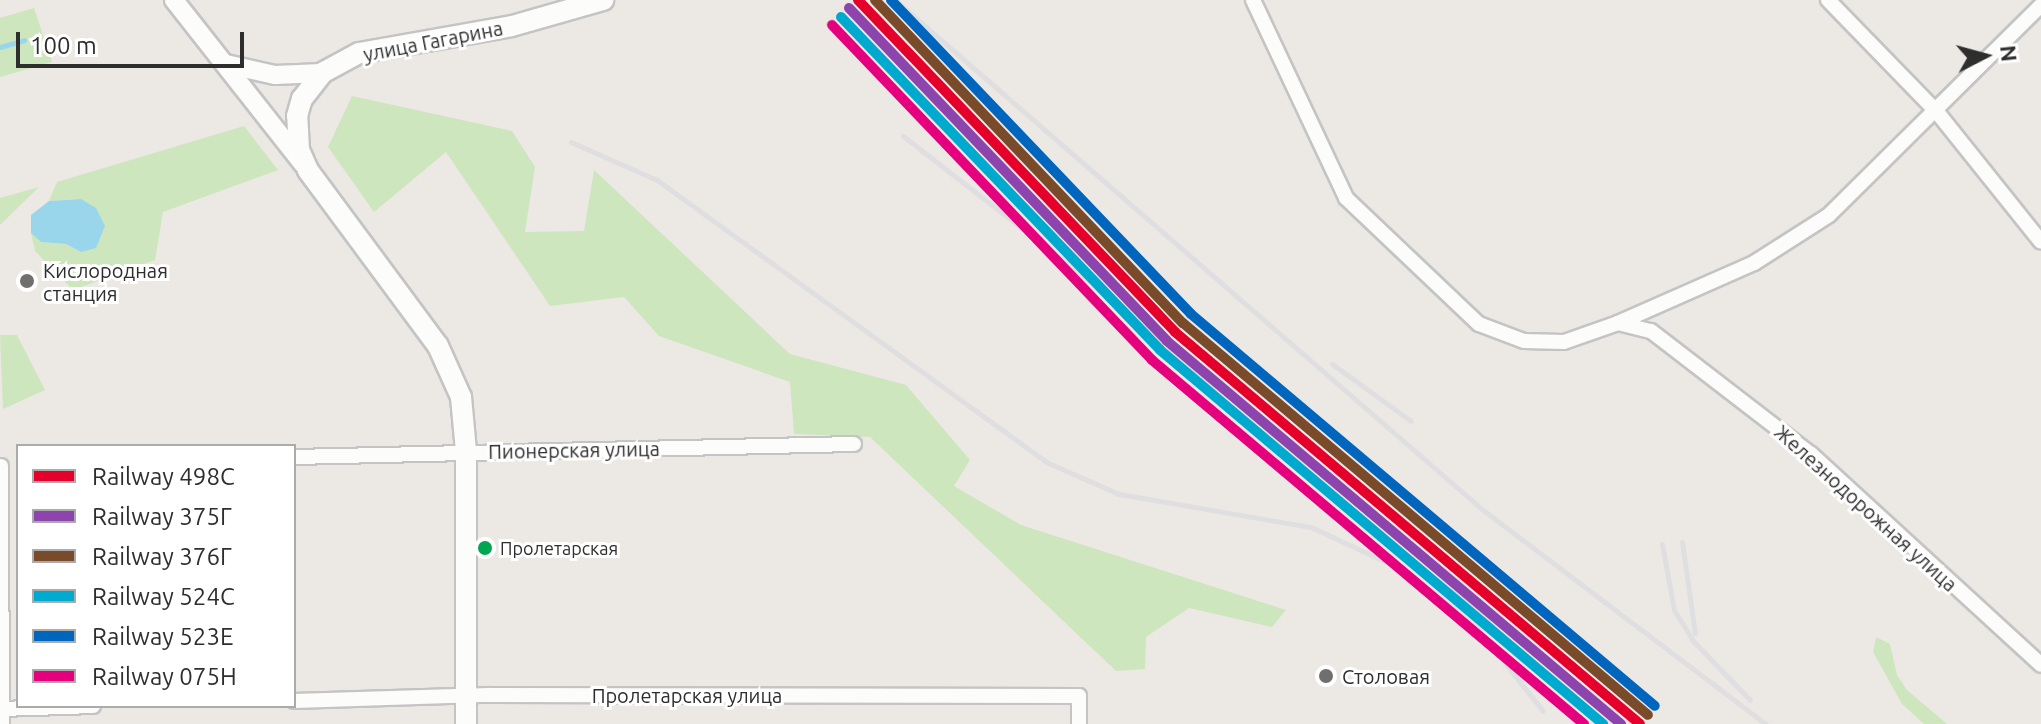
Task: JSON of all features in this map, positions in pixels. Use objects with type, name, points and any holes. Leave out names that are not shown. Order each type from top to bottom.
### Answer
[{"type":"main road","name":"улица Гагарина","points":[[308,170],[299,150],[297,116],[302,99],[322,73],[359,53],[512,26],[603,0]]},
{"type":"main road","points":[[308,170],[438,346],[461,397],[466,451],[466,724]]},
{"type":"street","points":[[174,0],[308,170]]},
{"type":"street","points":[[1253,0],[1346,198],[1479,324],[1524,341],[1564,342],[1618,323],[1785,246],[1829,215],[1937,112],[2041,5]]},
{"type":"street","points":[[1828,0],[1937,112],[2041,242]]},
{"type":"street","points":[[226,64],[275,75],[322,73]]},
{"type":"street","name":"Железнодорожная улица","points":[[1618,323],[1651,331],[1811,454],[2041,665]]},
{"type":"street","name":"Пионерская улица","points":[[296,457],[854,444]]},
{"type":"street","points":[[0,466],[1,714],[70,708]]},
{"type":"street","name":"Пролетарская улица","points":[[296,701],[466,695],[1079,696],[1079,724]]},
{"type":"green space","points":[[34,8],[52,62],[0,77],[0,18]]},
{"type":"green space","points":[[352,96],[512,131],[535,167],[525,232],[584,231],[594,170],[790,354],[906,385],[970,460],[954,486],[1021,525],[1286,610],[1272,627],[1189,608],[1146,637],[1145,669],[1116,671],[870,437],[794,434],[790,382],[659,336],[624,297],[550,306],[446,152],[374,212],[328,147]]},
{"type":"green space","points":[[244,126],[278,170],[163,212],[155,260],[73,290],[35,251],[31,233],[41,242],[66,244],[81,252],[81,199],[49,201],[57,182]]},
{"type":"green space","points":[[39,187],[0,225],[0,198]]},
{"type":"green space","points":[[0,335],[17,335],[45,390],[3,409]]},
{"type":"green space","points":[[1876,637],[1890,644],[1897,675],[1907,690],[1947,724],[1924,724],[1902,704],[1873,652]]},
{"type":"water","points":[[81,199],[96,208],[105,226],[96,248],[81,252],[66,244],[41,242],[31,233],[31,215],[49,201]]},
{"type":"waterway","points":[[0,47],[24,40]]},
{"type":"railway","points":[[895,0],[1483,510],[1766,724]]},
{"type":"railway","points":[[903,136],[1139,319],[1264,440],[1420,569]]},
{"type":"railway","points":[[571,142],[657,180],[1046,462],[1119,494],[1311,527],[1410,573],[1479,630],[1543,711]]},
{"type":"railway","points":[[1332,364],[1411,421]]},
{"type":"railway","points":[[1682,542],[1695,633]]},
{"type":"railway","points":[[1662,544],[1674,610],[1695,643],[1750,700]]},
{"type":"railway","points":[[1417,552],[1497,631]]},
{"type":"railway","points":[[1488,625],[1603,724]]},
{"type":"rail line","name":"498С","points":[[858,0],[1175,332],[1640,724]]},
{"type":"rail line","name":"376Г","points":[[875,0],[1183,323],[1648,715]]},
{"type":"rail line","name":"523Е","points":[[891,0],[1191,314],[1655,706]]},
{"type":"rail line","name":"375Г","points":[[849,8],[1167,341],[1621,724]]},
{"type":"rail line","name":"524С","points":[[841,17],[1160,350],[1603,724]]},
{"type":"rail line","name":"075Н","points":[[832,25],[1152,360],[1584,724]]},
{"type":"place","name":"Кислородная станция","points":[[27,281]]},
{"type":"place","name":"Пролетарская","points":[[485,548]]},
{"type":"place","name":"Столовая","points":[[1326,676]]}]
